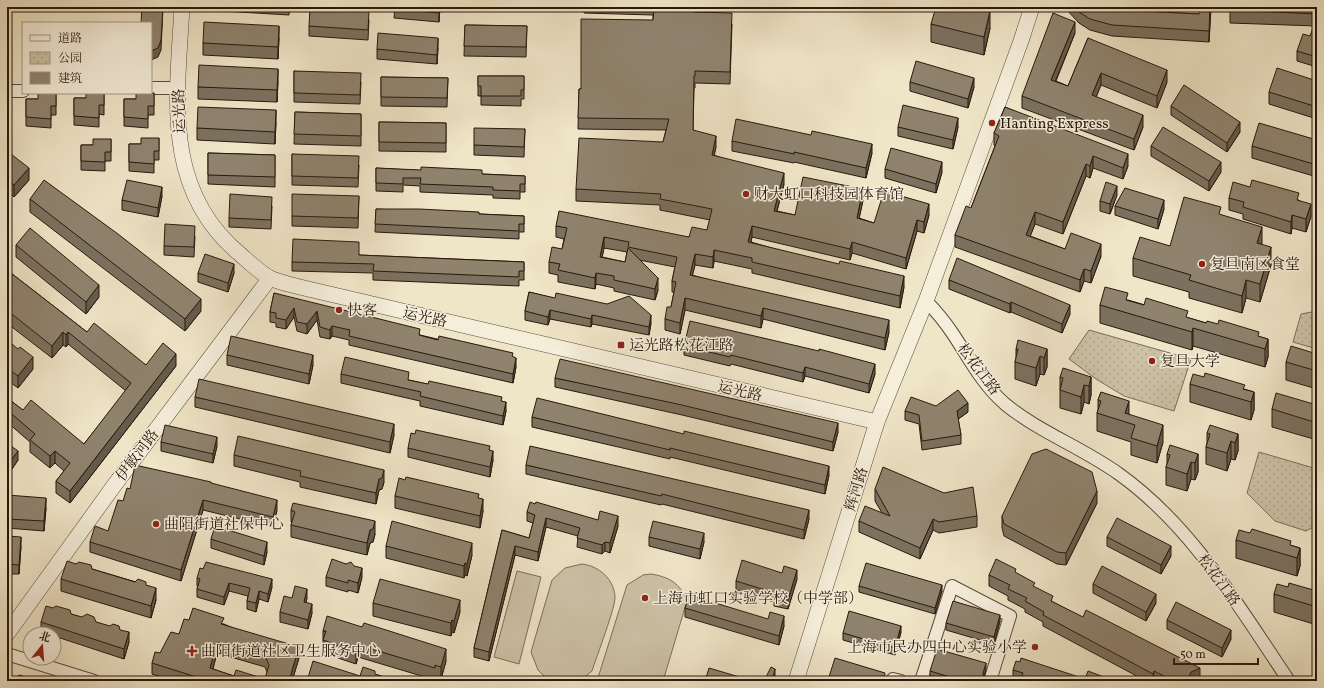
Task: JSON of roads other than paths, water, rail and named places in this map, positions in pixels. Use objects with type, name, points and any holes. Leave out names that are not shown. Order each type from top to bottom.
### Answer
[{"type":"street","name":"运光路","points":[[182,7],[178,88],[179,136],[184,169],[196,200],[209,223],[227,244],[270,278],[312,290],[877,422]]},
{"type":"street","points":[[926,301],[1032,7]]},
{"type":"street","points":[[152,88],[178,88]]},
{"type":"street","points":[[7,91],[22,91]]},
{"type":"street","name":"伊敏河路","points":[[7,634],[113,487],[270,278]]},
{"type":"street","name":"辉河路","points":[[796,681],[877,422],[926,301]]},
{"type":"street","name":"松花江路","points":[[926,301],[949,329],[984,382],[1005,404],[1030,421],[1084,451],[1119,474],[1152,502],[1182,532],[1213,568],[1289,681]]},
{"type":"street","points":[[921,681],[952,586],[1010,616],[990,681]]},
{"type":"street","points":[[7,654],[94,681]]},
{"type":"street","points":[[892,681],[893,679],[901,681]]},
{"type":"place","name":"Hanting Express","points":[[992,123]]},
{"type":"place","name":"财大虹口科技园体育馆","points":[[746,194]]},
{"type":"place","name":"复旦南区食堂","points":[[1202,264]]},
{"type":"place","name":"快客","points":[[339,310]]},
{"type":"place","name":"运光路松花江路","points":[[621,345]]},
{"type":"place","name":"复旦大学","points":[[1152,361]]},
{"type":"place","name":"曲阳街道社保中心","points":[[156,524]]},
{"type":"place","name":"上海市虹口实验学校（中学部）","points":[[645,598]]},
{"type":"place","name":"上海市民办四中心实验小学","points":[[1035,647]]},
{"type":"place","name":"曲阳街道社区卫生服务中心","points":[[192,651]]}]
